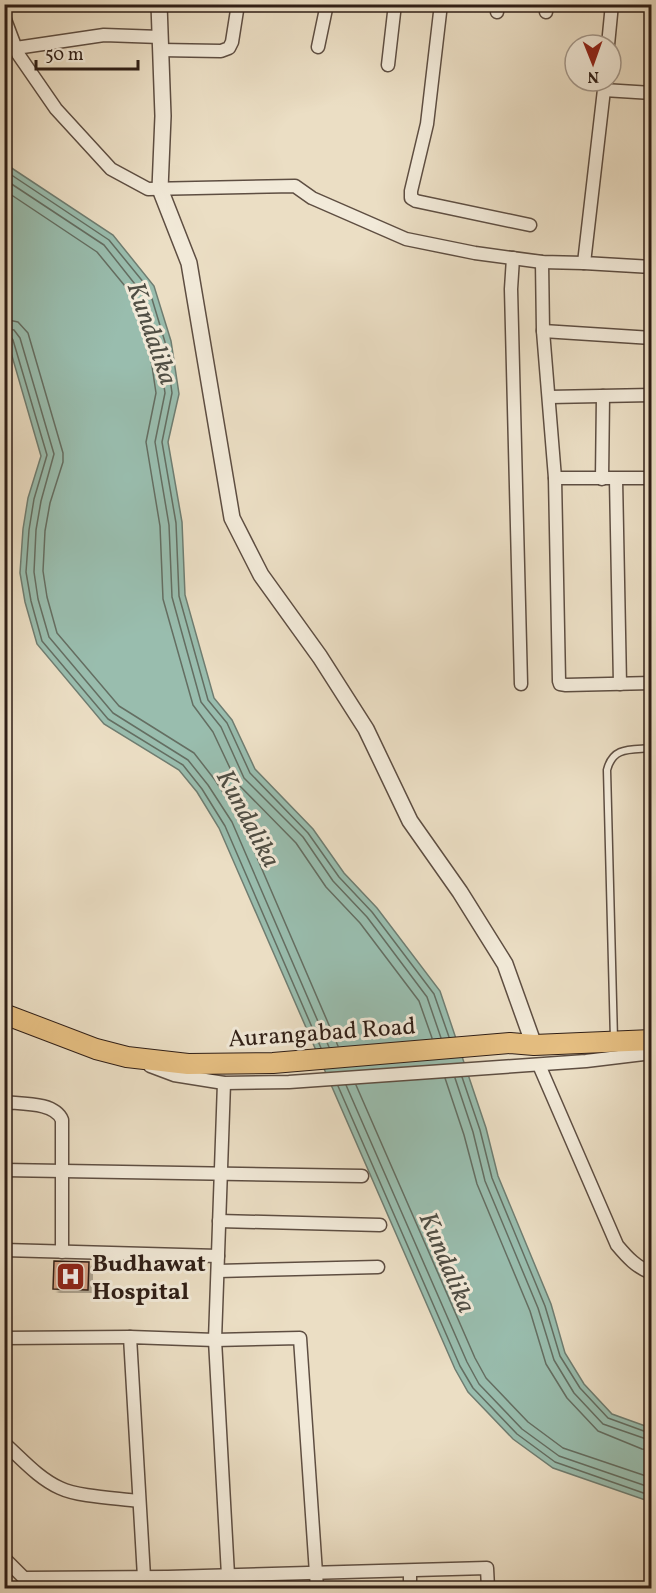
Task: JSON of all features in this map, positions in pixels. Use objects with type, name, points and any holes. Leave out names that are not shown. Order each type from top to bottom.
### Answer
[{"type":"main road","name":"Aurangabad Road","points":[[4,1014],[96,1049],[127,1057],[188,1064],[273,1064],[510,1043],[534,1045],[651,1040]]},
{"type":"street","points":[[159,4],[162,116],[160,189],[189,263],[232,518],[261,575],[320,657],[366,729],[410,821],[460,892],[505,964],[534,1045]]},
{"type":"street","points":[[16,48],[98,36],[221,51],[229,48],[232,42],[238,4]]},
{"type":"street","points":[[318,47],[327,4]]},
{"type":"street","points":[[388,65],[394,4]]},
{"type":"street","points":[[441,4],[427,124],[411,198],[416,201],[530,225]]},
{"type":"street","points":[[609,33],[612,4]]},
{"type":"street","points":[[4,17],[16,48],[56,109],[111,169],[148,189],[296,186],[312,198],[406,239],[475,253],[542,262],[651,267]]},
{"type":"street","points":[[623,89],[651,93]]},
{"type":"street","points":[[584,263],[604,93]]},
{"type":"street","points":[[513,258],[511,290],[521,684]]},
{"type":"street","points":[[542,262],[543,330],[555,478],[559,681],[566,686],[651,683]]},
{"type":"street","points":[[543,330],[651,338]]},
{"type":"street","points":[[549,397],[651,395]]},
{"type":"street","points":[[602,479],[603,396]]},
{"type":"street","points":[[555,478],[651,478]]},
{"type":"street","points":[[616,479],[620,684]]},
{"type":"street","points":[[127,1057],[174,1075],[224,1083],[327,1079],[539,1065],[651,1053]]},
{"type":"street","points":[[539,1065],[617,1245],[630,1260],[651,1273]]},
{"type":"street","points":[[224,1083],[215,1340],[228,1575]]},
{"type":"street","points":[[4,1102],[46,1107],[55,1110],[62,1120],[62,1252]]},
{"type":"street","points":[[4,1170],[362,1176]]},
{"type":"street","points":[[219,1221],[380,1225]]},
{"type":"street","points":[[4,1250],[218,1256]]},
{"type":"street","points":[[218,1271],[378,1267]]},
{"type":"street","points":[[130,1337],[144,1577]]},
{"type":"street","points":[[4,1338],[130,1337],[215,1340],[300,1338],[317,1588]]},
{"type":"street","points":[[4,1443],[36,1473],[60,1488],[71,1492],[139,1500]]},
{"type":"street","points":[[4,1558],[24,1578],[90,1583],[144,1577],[487,1568],[488,1588]]},
{"type":"street","points":[[410,1571],[410,1588]]},
{"type":"lane","points":[[615,1043],[607,770],[609,761],[615,754],[622,751],[651,748]]},
{"type":"water","name":"Kundalika","points":[[4,163],[113,235],[154,286],[171,341],[179,394],[168,442],[182,522],[185,595],[214,698],[232,720],[255,769],[313,829],[344,873],[377,908],[440,991],[486,1128],[498,1176],[551,1304],[565,1353],[584,1384],[612,1414],[651,1428],[651,1502],[553,1468],[513,1439],[468,1392],[455,1369],[219,828],[197,792],[179,770],[104,724],[37,644],[25,602],[20,573],[28,498],[41,456],[5,332]]},
{"type":"building","points":[[54,1261],[89,1262],[88,1290],[53,1289]]},
{"type":"place","name":"Budhawat Hospital","points":[[71,1277]]}]
